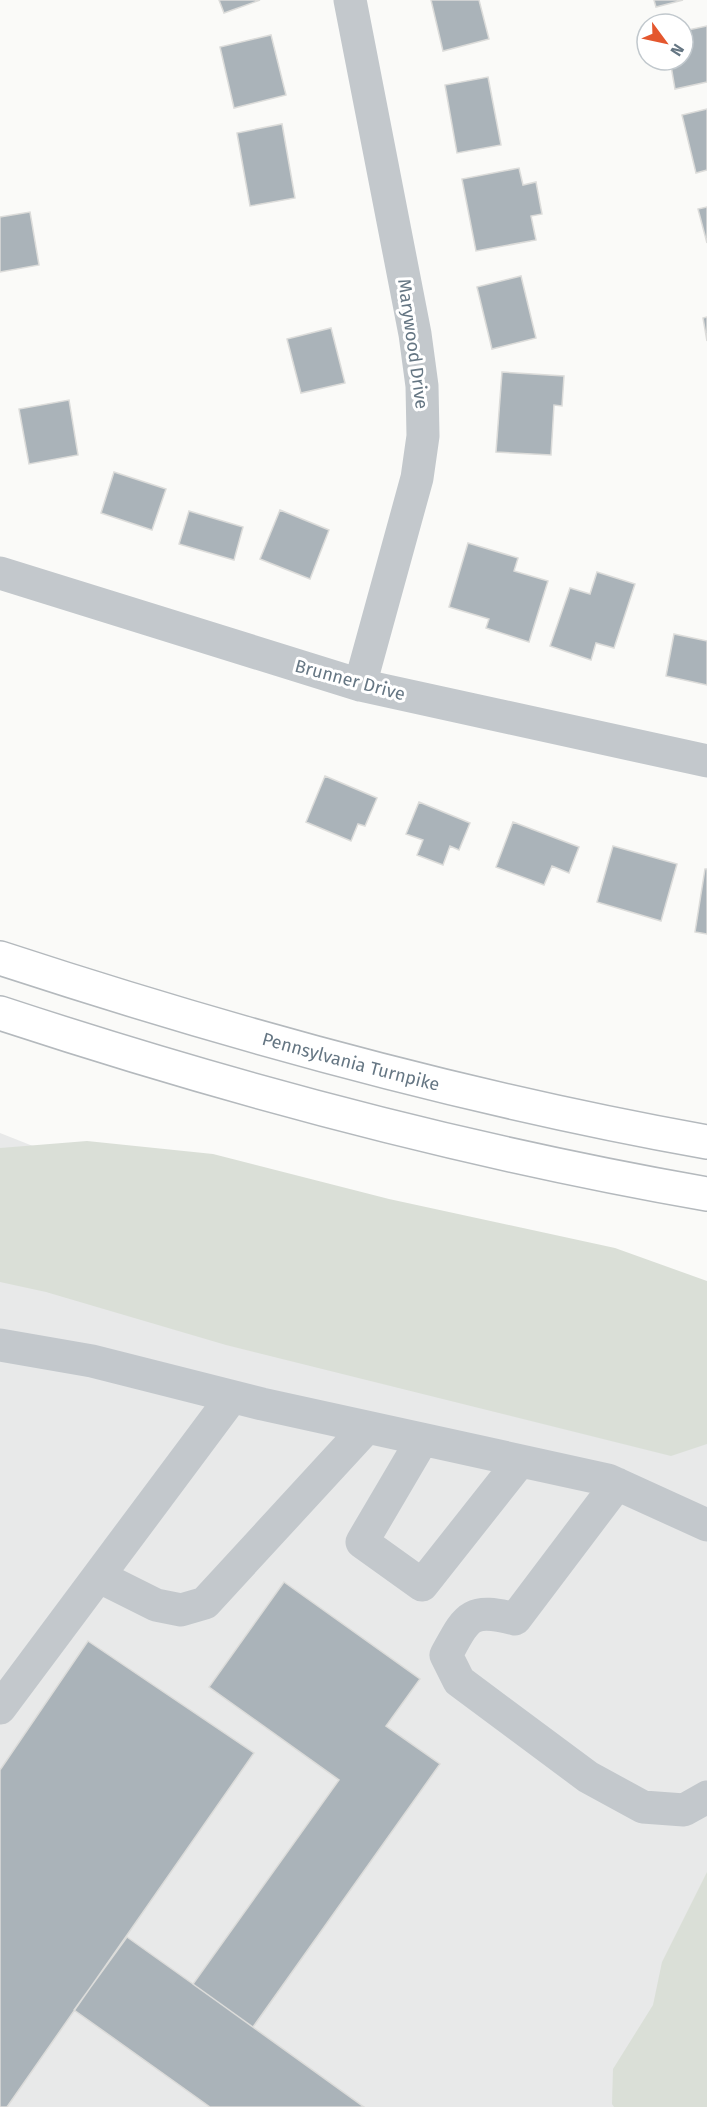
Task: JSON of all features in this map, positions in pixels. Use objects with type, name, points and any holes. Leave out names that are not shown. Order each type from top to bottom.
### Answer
[{"type":"highway","name":"Pennsylvania Turnpike","points":[[0,958],[273,1043],[530,1108],[707,1142]]},
{"type":"highway","points":[[0,1012],[168,1066],[306,1106],[506,1154],[707,1194]]},
{"type":"street","name":"Marywood Drive","points":[[350,0],[415,334],[422,386],[423,436],[417,478],[360,685]]},
{"type":"street","name":"Brunner Drive","points":[[0,573],[360,685],[707,761]]},
{"type":"street","points":[[0,1345],[92,1362],[366,1428],[617,1484],[707,1525]]},
{"type":"street","points":[[0,1708],[100,1577],[231,1396]]},
{"type":"street","points":[[100,1577],[156,1605],[181,1610],[205,1603],[366,1428]]},
{"type":"street","points":[[422,1440],[363,1542],[422,1585],[520,1461]]},
{"type":"street","points":[[617,1484],[515,1619],[488,1612],[464,1622],[446,1655],[459,1681],[588,1777],[643,1807],[684,1810],[707,1797]]},
{"type":"shaded area","points":[[0,1133],[210,1216],[707,1336],[707,2107],[0,2107]]},
{"type":"shaded area","points":[[87,1141],[213,1154],[389,1199],[615,1248],[707,1281],[707,1444],[671,1456],[226,1345],[46,1292],[0,1282],[0,1148]]},
{"type":"shaded area","points":[[707,1872],[707,2107],[614,2107],[612,2104],[613,2069],[653,2005],[662,1962]]},
{"type":"building","points":[[219,0],[260,0],[224,13]]},
{"type":"building","points":[[431,0],[479,0],[489,39],[443,51]]},
{"type":"building","points":[[654,0],[683,0],[656,7]]},
{"type":"building","points":[[707,26],[707,82],[675,89],[672,72],[695,72],[695,28]]},
{"type":"building","points":[[271,35],[286,95],[234,108],[220,47]]},
{"type":"building","points":[[488,77],[501,145],[457,153],[445,85]]},
{"type":"building","points":[[707,109],[707,170],[696,173],[682,115]]},
{"type":"building","points":[[282,124],[295,198],[250,206],[237,133]]},
{"type":"building","points":[[519,168],[523,185],[536,182],[542,214],[531,216],[536,240],[476,251],[462,179]]},
{"type":"building","points":[[707,207],[707,243],[698,209]]},
{"type":"building","points":[[30,212],[39,265],[0,272],[0,217]]},
{"type":"building","points":[[521,276],[536,338],[492,349],[477,287]]},
{"type":"building","points":[[707,317],[707,341],[703,318]]},
{"type":"building","points":[[331,328],[345,383],[301,393],[287,339]]},
{"type":"building","points":[[502,372],[564,376],[562,406],[554,405],[551,455],[496,452]]},
{"type":"building","points":[[69,400],[78,455],[29,464],[19,409]]},
{"type":"building","points":[[114,472],[166,489],[152,530],[101,513]]},
{"type":"building","points":[[280,510],[329,530],[310,579],[260,559]]},
{"type":"building","points":[[189,511],[243,527],[234,560],[179,544]]},
{"type":"building","points":[[468,543],[518,558],[514,571],[548,581],[529,642],[486,628],[489,619],[449,607]]},
{"type":"building","points":[[597,572],[635,584],[614,648],[596,643],[591,660],[550,646],[570,588],[590,594]]},
{"type":"building","points":[[674,634],[707,641],[707,685],[666,676]]},
{"type":"building","points":[[325,776],[377,798],[365,826],[358,824],[351,841],[306,822]]},
{"type":"building","points":[[419,802],[470,823],[459,850],[450,846],[443,865],[417,855],[423,840],[406,834]]},
{"type":"building","points":[[513,822],[579,847],[569,873],[552,866],[544,885],[496,867]]},
{"type":"building","points":[[613,846],[677,864],[661,921],[597,902]]},
{"type":"building","points":[[705,869],[707,869],[707,934],[695,932]]},
{"type":"building","points":[[284,1582],[420,1679],[386,1726],[440,1764],[253,2027],[193,1984],[339,1780],[209,1687]]},
{"type":"building","points":[[88,1641],[254,1753],[7,2107],[0,2107],[0,1770]]},
{"type":"building","points":[[127,1937],[364,2107],[210,2107],[74,2010]]}]
